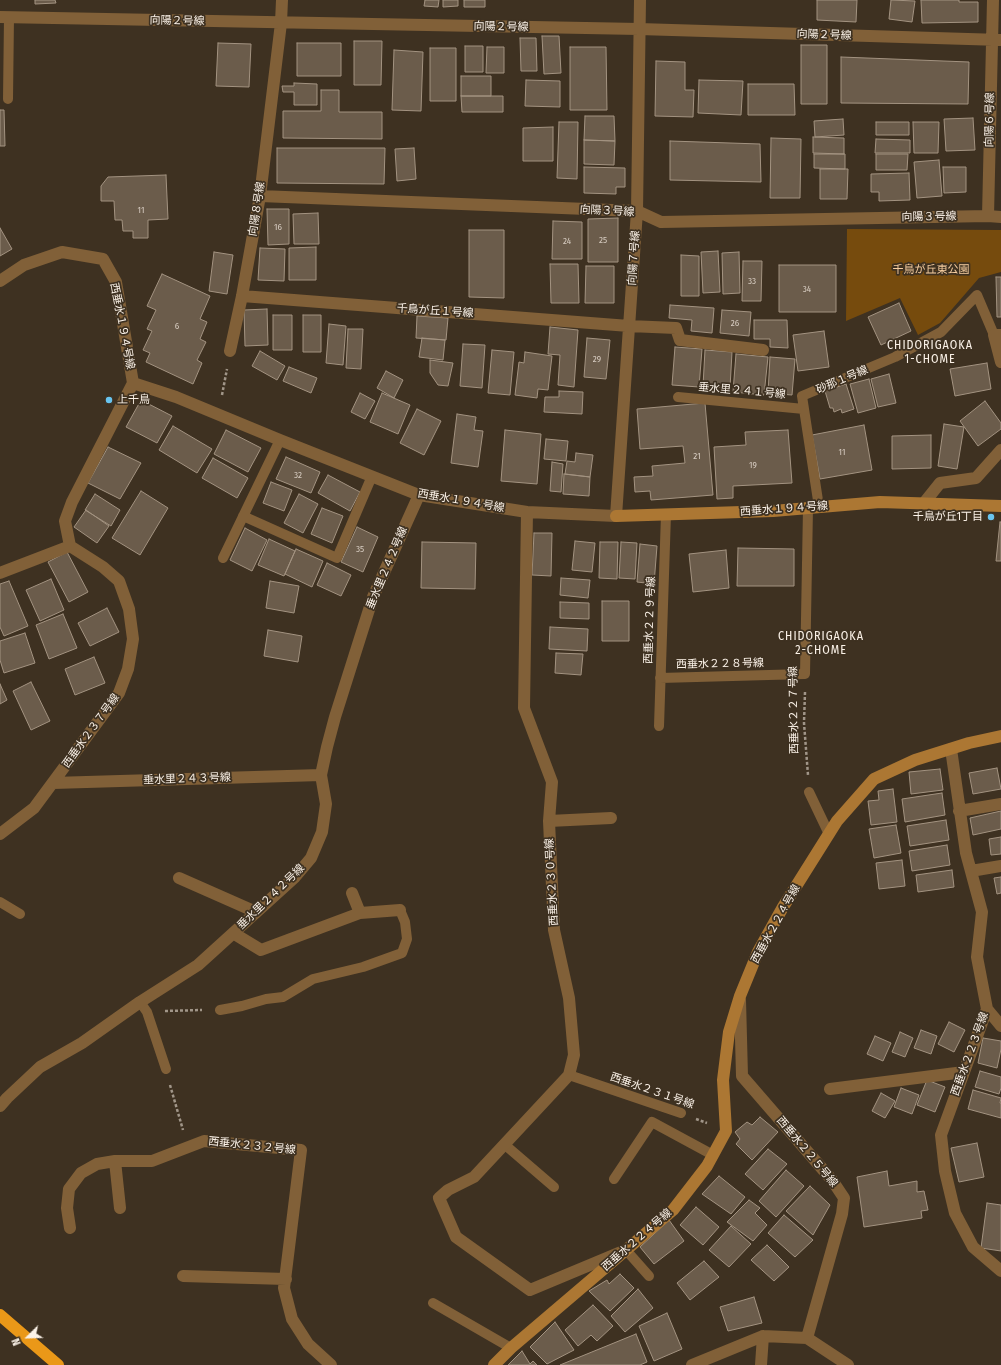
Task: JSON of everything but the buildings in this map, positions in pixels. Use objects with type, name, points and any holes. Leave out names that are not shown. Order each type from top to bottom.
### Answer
[{"type":"highway","points":[[0,1315],[58,1365]]},
{"type":"street","name":"向陽８号線","points":[[230,351],[242,296],[260,196],[282,23],[282,0]]},
{"type":"street","name":"向陽７号線","points":[[616,516],[637,211],[640,0]]},
{"type":"street","name":"向陽６号線","points":[[988,216],[997,40],[993,0]]},
{"type":"street","name":"向陽２号線","points":[[5,17],[639,29],[997,40]]},
{"type":"street","name":"向陽３号線","points":[[260,196],[637,211],[661,222],[1001,217]]},
{"type":"street","name":"西垂水１９４号線","points":[[0,281],[24,265],[62,252],[103,259],[116,282],[133,383],[176,397],[280,440],[419,494],[527,512],[616,516],[773,511],[880,502],[1001,506]]},
{"type":"street","name":"千鳥が丘１号線","points":[[242,296],[629,326],[676,328],[680,340],[763,350]]},
{"type":"street","name":"砂那１号線","points":[[997,335],[1001,362]]},
{"type":"street","points":[[0,573],[70,546],[65,521],[72,502],[133,383]]},
{"type":"street","points":[[924,503],[940,483],[976,478],[1001,450]]},
{"type":"street","name":"垂水里２４２号線","points":[[0,1106],[6,1098],[40,1067],[144,1007],[198,965],[295,877],[311,858],[322,832],[326,804],[321,776],[335,717],[373,597],[419,494]]},
{"type":"street","name":"西垂水２３０号線","points":[[527,512],[524,708],[552,782],[549,821],[554,930],[570,998],[574,1055],[569,1075],[474,1178],[448,1190],[439,1198],[456,1237],[530,1290],[626,1250]]},
{"type":"street","name":"西垂水２３７号線","points":[[0,834],[34,808],[119,693],[128,669],[133,639],[129,609],[119,581],[103,567],[70,546]]},
{"type":"street","name":"西垂水２２４号線","points":[[494,1365],[511,1348],[673,1210],[707,1166],[726,1131],[723,1080],[729,1032],[740,996],[758,952],[783,907],[837,821],[874,779],[915,760],[969,743],[1001,736]]},
{"type":"street","name":"西垂水２２３号線","points":[[951,749],[966,853],[982,912],[977,957],[987,1009],[941,1134],[945,1171],[955,1213],[973,1247],[1001,1271]]},
{"type":"street","name":"垂水里２４３号線","points":[[53,783],[321,776]]},
{"type":"street","points":[[960,811],[1001,804]]},
{"type":"street","points":[[549,821],[611,818]]},
{"type":"street","points":[[971,871],[1001,866]]},
{"type":"street","points":[[179,878],[256,912]]},
{"type":"street","points":[[352,893],[360,913]]},
{"type":"street","points":[[233,933],[261,950],[360,913],[400,910]]},
{"type":"street","name":"西垂水２２５号線","points":[[740,996],[742,1076],[832,1180],[844,1198],[842,1214],[807,1338]]},
{"type":"street","points":[[987,1009],[1001,1026]]},
{"type":"street","points":[[830,1089],[964,1072]]},
{"type":"street","name":"西垂水２３２号線","points":[[188,1147],[204,1141],[301,1150],[284,1288],[292,1319],[308,1344],[331,1365]]},
{"type":"street","points":[[70,1228],[67,1208],[69,1189],[82,1174],[97,1164],[115,1161],[152,1161],[188,1147]]},
{"type":"street","points":[[115,1161],[120,1208]]},
{"type":"street","points":[[183,1276],[286,1279]]},
{"type":"street","points":[[761,1365],[763,1336]]},
{"type":"street","points":[[692,1365],[763,1336],[807,1338],[848,1365]]},
{"type":"lane","points":[[5,17],[8,99]]},
{"type":"lane","name":"砂那１号線","points":[[804,409],[802,396],[895,357],[941,332],[977,294],[997,335]]},
{"type":"lane","name":"垂水里２４１号線","points":[[678,397],[804,409]]},
{"type":"lane","points":[[804,409],[814,508]]},
{"type":"lane","points":[[223,558],[280,440]]},
{"type":"lane","points":[[243,516],[337,558],[372,476]]},
{"type":"lane","name":"西垂水２２７号線","points":[[805,674],[814,508]]},
{"type":"lane","name":"西垂水２２９号線","points":[[659,726],[666,514]]},
{"type":"lane","name":"西垂水２２８号線","points":[[660,678],[805,674]]},
{"type":"lane","points":[[809,792],[829,834]]},
{"type":"lane","points":[[0,902],[20,914]]},
{"type":"lane","points":[[220,1010],[242,1006],[266,999],[283,997],[314,979],[363,967],[402,953],[407,939],[405,922],[400,910]]},
{"type":"lane","points":[[144,1007],[166,1069]]},
{"type":"lane","name":"西垂水２３１号線","points":[[569,1075],[681,1113]]},
{"type":"lane","points":[[614,1179],[652,1122],[713,1155]]},
{"type":"lane","points":[[504,1144],[554,1188]]},
{"type":"lane","points":[[626,1250],[649,1276]]},
{"type":"lane","points":[[433,1303],[511,1348]]},
{"type":"path","points":[[218,415],[230,351]]},
{"type":"path","name":"西垂水２２７号線","points":[[805,674],[804,723],[809,792]]},
{"type":"path","points":[[144,1007],[220,1010]]},
{"type":"path","points":[[166,1069],[188,1147]]},
{"type":"path","name":"西垂水２３１号線","points":[[681,1113],[726,1131]]},
{"type":"green space","name":"千鳥が丘東公園","points":[[847,229],[1001,230],[1001,272],[979,278],[940,323],[918,335],[900,298],[846,321]]},
{"type":"place","name":"上千鳥","points":[[109,400]]},
{"type":"place","name":"千鳥が丘1丁目","points":[[991,517]]},
{"type":"district","name":"CHIDORIGAOKA 1-CHOME","points":[[930,353]]},
{"type":"district","name":"CHIDORIGAOKA 2-CHOME","points":[[821,644]]}]
